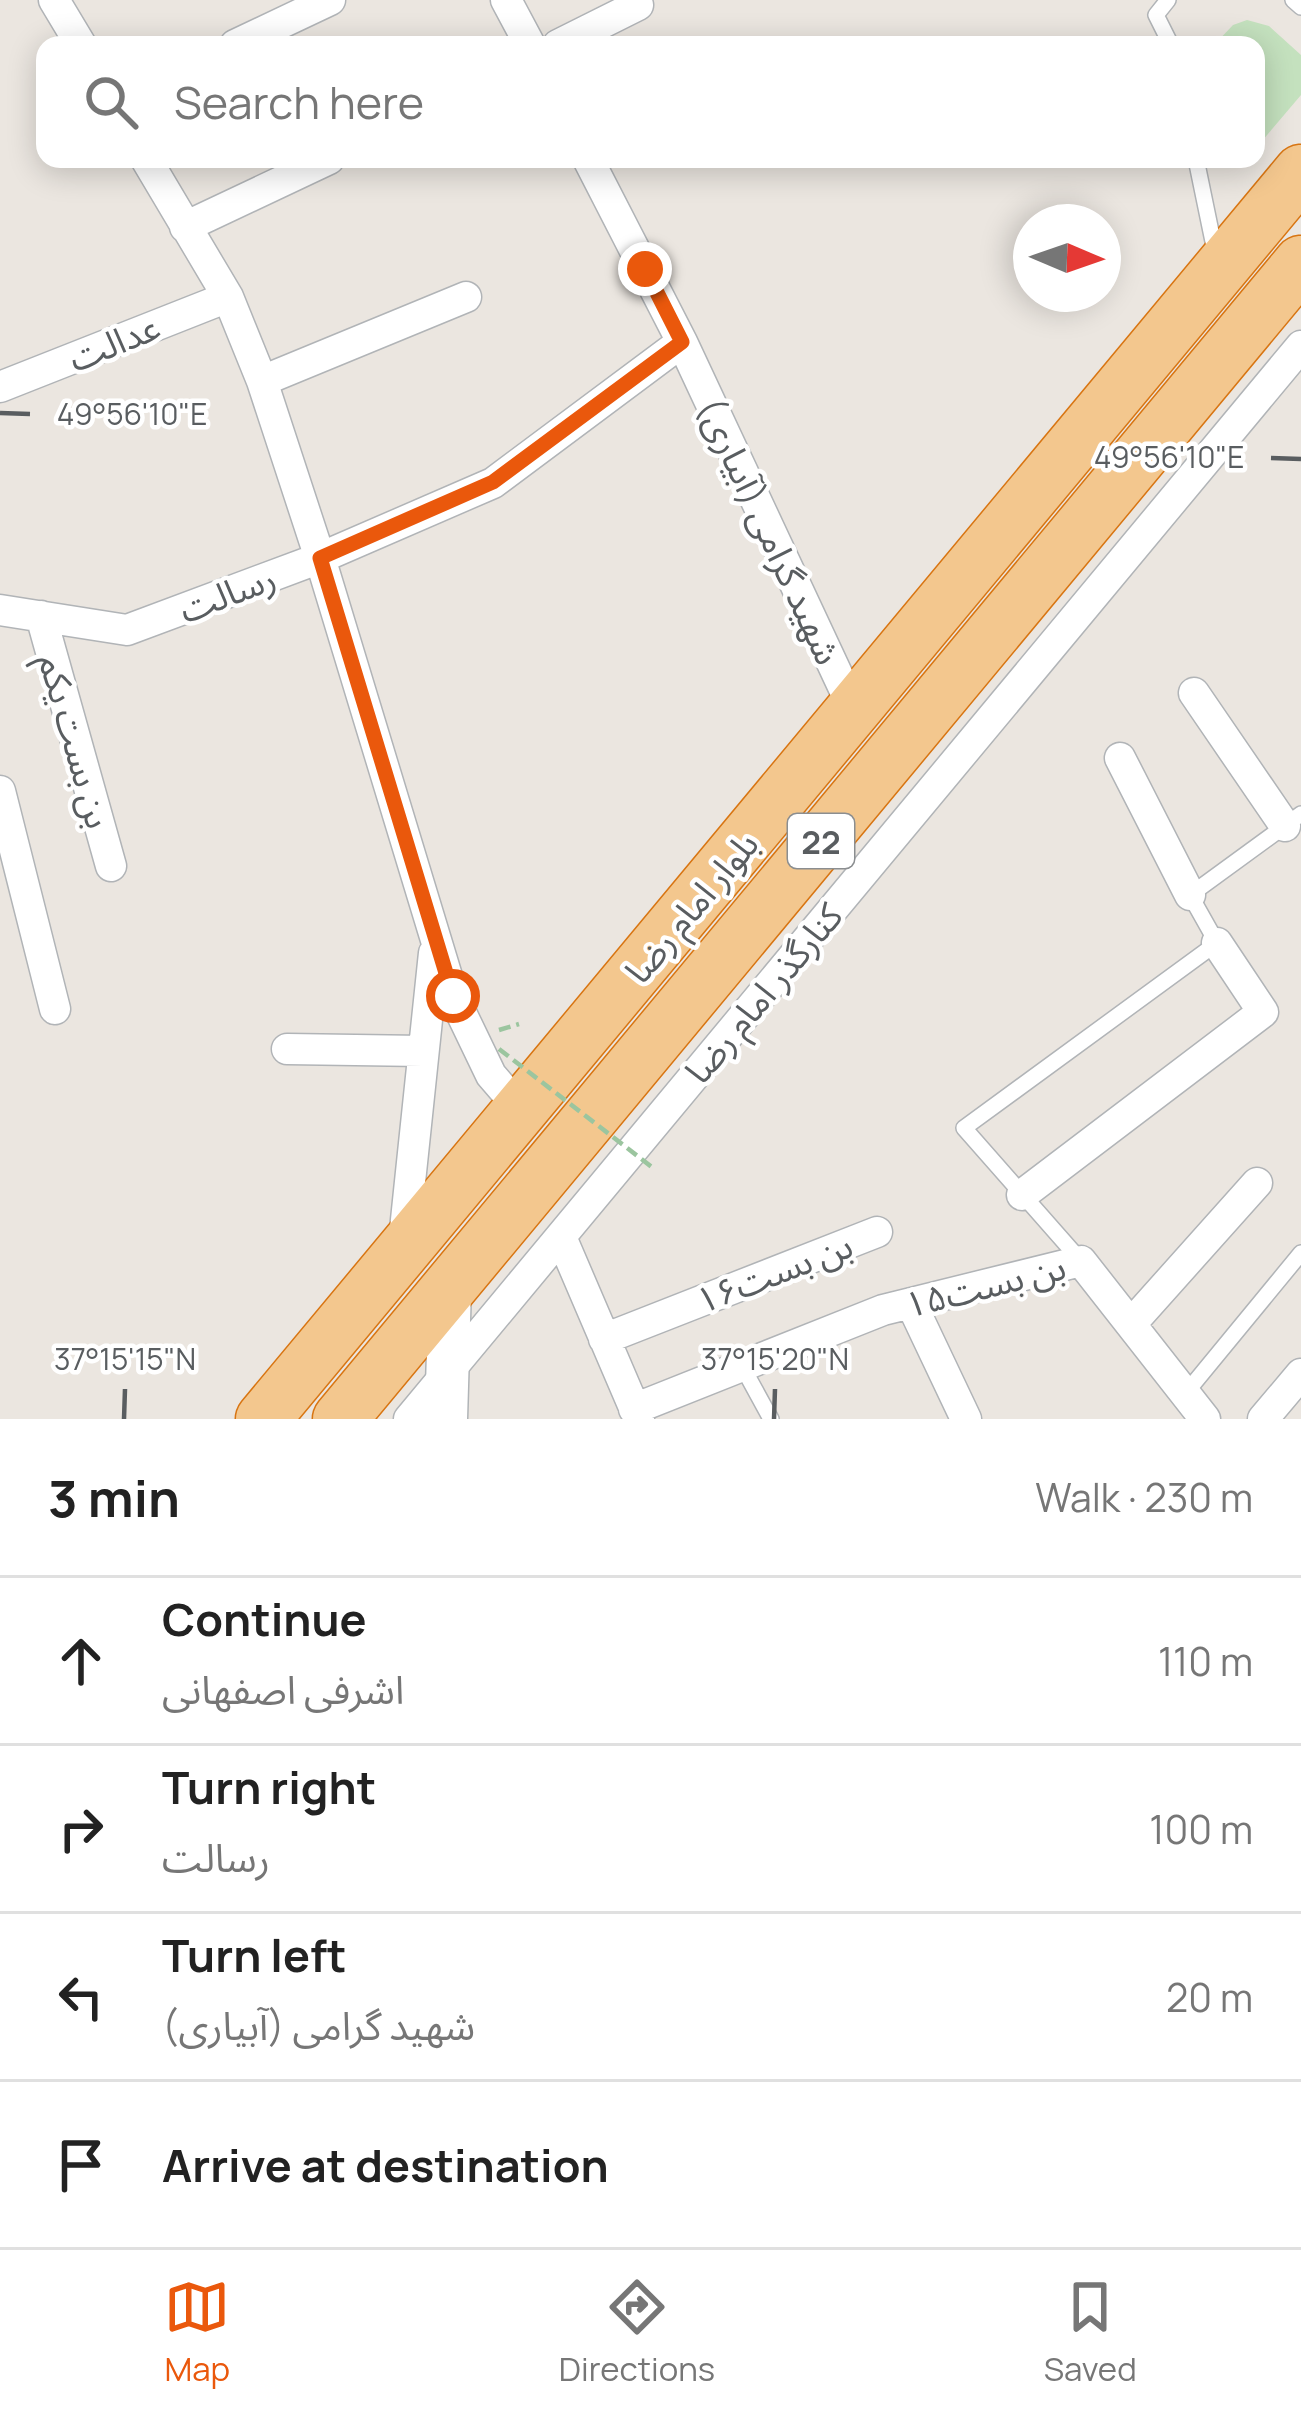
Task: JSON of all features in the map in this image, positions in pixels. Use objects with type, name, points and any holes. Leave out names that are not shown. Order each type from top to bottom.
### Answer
[{"type":"highway","name":"بلوار امام رضا","points":[[263,1419],[1301,172]]},
{"type":"highway","name":"بلوار امام رضا","points":[[340,1419],[450,1287],[965,710],[1178,452],[1301,263]]},
{"type":"main road","points":[[446,1419],[450,1287]]},
{"type":"street","points":[[254,36],[330,0]]},
{"type":"street","points":[[506,0],[525,36]]},
{"type":"street","points":[[66,4],[78,36]]},
{"type":"street","points":[[576,36],[638,5]]},
{"type":"street","points":[[151,168],[228,297],[262,381],[471,1040],[491,1076],[521,1111]]},
{"type":"street","points":[[185,226],[310,168]]},
{"type":"street","name":"شهید گرامی (آبیاری)","points":[[593,168],[682,342],[854,710]]},
{"type":"street","points":[[262,381],[466,296]]},
{"type":"street","name":"عدالت","points":[[0,387],[228,297]]},
{"type":"street","name":"رسالت","points":[[0,610],[127,630],[320,558],[493,482],[682,342]]},
{"type":"street","points":[[1178,452],[1301,346]]},
{"type":"street","name":"بن بست یکم","points":[[41,616],[111,866]]},
{"type":"street","points":[[1194,693],[1293,820]]},
{"type":"street","name":"کنارگذر امام رضا","points":[[409,1419],[561,1237],[965,710]]},
{"type":"street","points":[[1120,758],[1190,895]]},
{"type":"street","points":[[0,791],[56,1010]]},
{"type":"street","points":[[403,1250],[436,941]]},
{"type":"street","points":[[1022,1195],[1263,1012],[1217,944]]},
{"type":"street","points":[[287,1048],[423,1052]]},
{"type":"street","points":[[1131,1324],[1257,1183]]},
{"type":"street","name":"بن بست۱۶","points":[[604,1339],[877,1232]]},
{"type":"street","points":[[561,1237],[637,1414]]},
{"type":"street","name":"بن بست۱۵","points":[[637,1414],[883,1310],[1081,1261],[1205,1419]]},
{"type":"street","points":[[911,1303],[966,1419]]},
{"type":"street","points":[[1263,1419],[1301,1374]]},
{"type":"lane","points":[[1166,36],[1156,15],[1168,0]]},
{"type":"lane","points":[[1293,0],[1301,7]]},
{"type":"lane","points":[[1198,168],[1219,271]]},
{"type":"lane","points":[[1081,1261],[964,1128],[1217,944],[1190,895],[1293,820]]},
{"type":"lane","points":[[1185,1394],[1301,1253]]},
{"type":"lane","points":[[742,1366],[771,1419]]},
{"type":"path","points":[[519,1024],[500,1049],[653,1168]]},
{"type":"green space","points":[[1247,20],[1269,26],[1301,55],[1301,95],[1265,137],[1265,36],[1223,36]]},
{"type":"route","points":[[453,996],[320,558],[493,482],[682,342],[645,269]]}]
